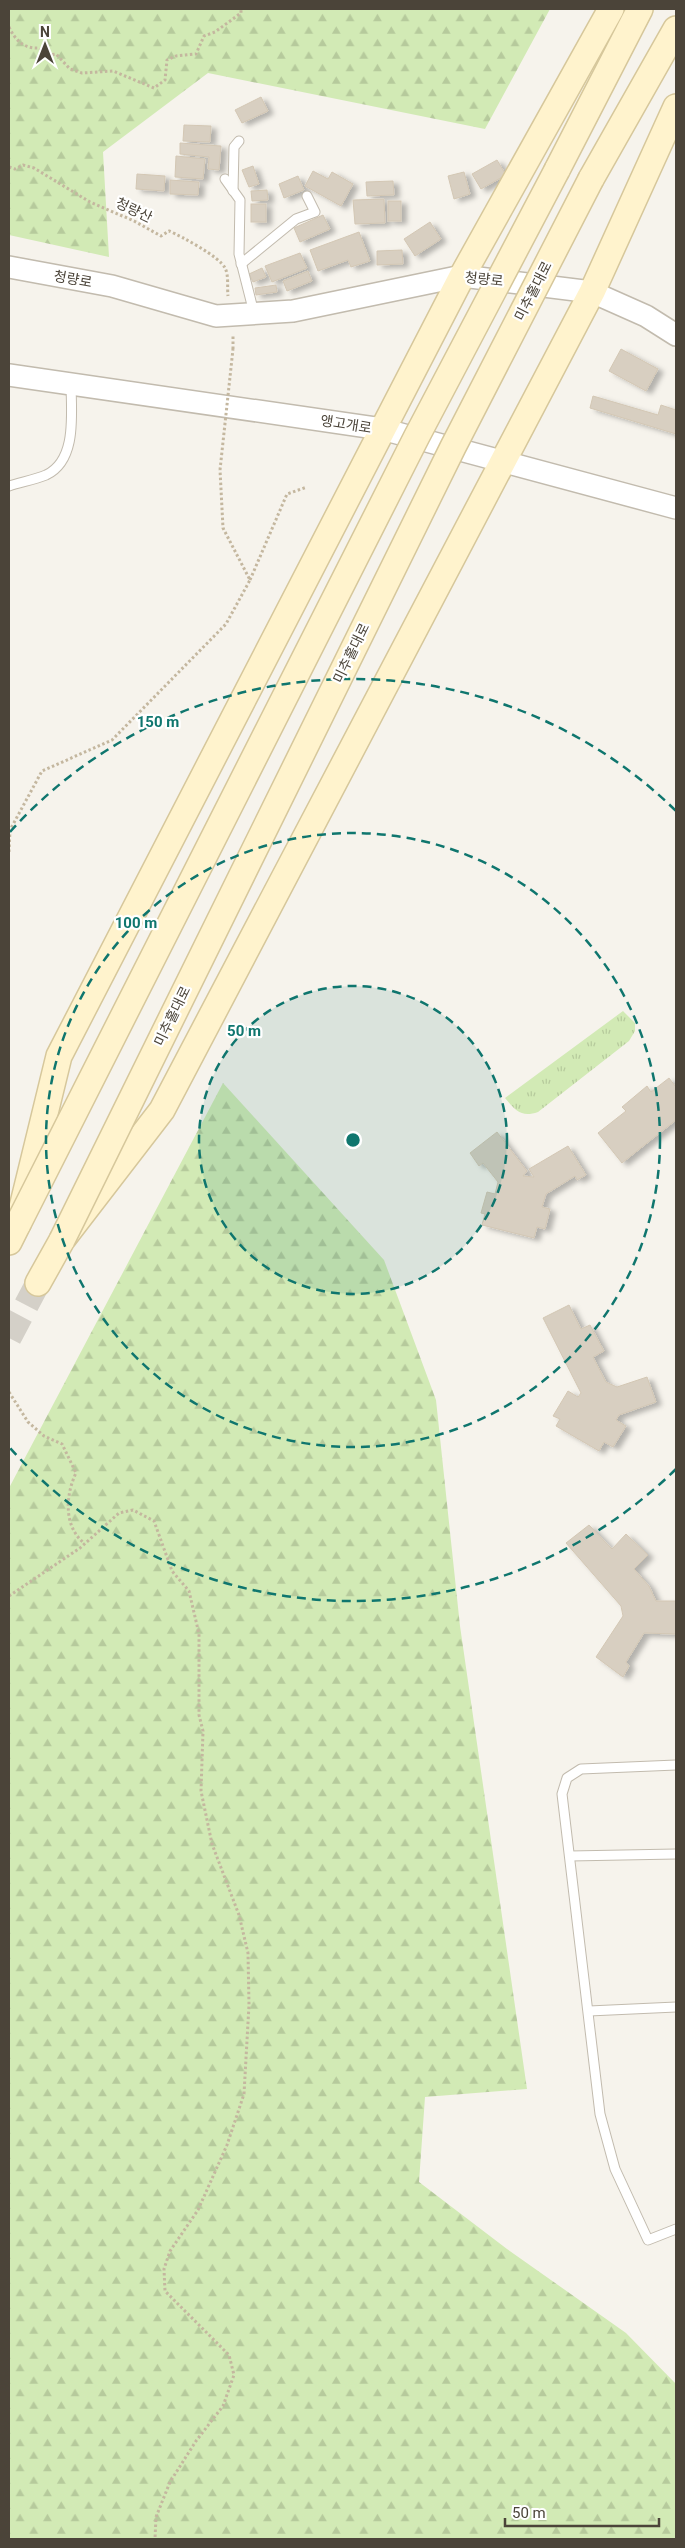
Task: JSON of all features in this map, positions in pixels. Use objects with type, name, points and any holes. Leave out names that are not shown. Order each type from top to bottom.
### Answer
[{"type":"main road","points":[[14,1233],[59,1056],[462,276],[611,9]]},
{"type":"main road","points":[[14,1233],[417,436],[640,9]]},
{"type":"main road","name":"미추홀대로","points":[[38,1283],[62,1240],[452,446],[591,179],[676,29]]},
{"type":"main road","points":[[62,1240],[162,1110],[501,461],[592,292],[676,107]]},
{"type":"street","name":"청량로","points":[[9,267],[112,286],[216,316],[293,311],[462,276],[592,292],[646,316],[676,335]]},
{"type":"street","name":"앵고개로","points":[[9,375],[71,382],[382,429],[676,508]]},
{"type":"lane","points":[[233,191],[234,147],[239,141]]},
{"type":"lane","points":[[225,179],[240,200],[238,239],[244,314]]},
{"type":"lane","points":[[241,264],[296,219],[315,212],[307,196]]},
{"type":"lane","points":[[9,486],[48,474],[63,459],[71,438],[71,382]]},
{"type":"lane","points":[[676,1765],[581,1769],[566,1778],[562,1794],[600,2114],[615,2169],[648,2240],[676,2229]]},
{"type":"lane","points":[[570,1856],[676,1854]]},
{"type":"lane","points":[[588,2011],[676,2007]]},
{"type":"path","points":[[9,27],[19,41],[29,48],[39,48],[46,55],[56,54],[70,69],[82,73],[113,71],[154,88],[165,80],[167,60],[176,56],[196,54],[204,36],[224,26],[241,13],[241,9]]},
{"type":"path","name":"청량산","points":[[9,166],[15,169],[23,166],[34,168],[99,206],[134,221],[161,236],[169,231],[180,236],[218,260],[226,268],[228,295],[244,314],[233,349],[220,470],[223,528],[250,580]]},
{"type":"path","points":[[9,852],[10,830],[42,771],[112,740],[226,624],[250,580],[287,494],[307,487]]},
{"type":"path","points":[[9,1392],[28,1422],[44,1436],[62,1444],[76,1473],[69,1488],[68,1507],[74,1535],[84,1544]]},
{"type":"path","points":[[9,1596],[84,1544],[119,1514],[133,1510],[154,1521],[172,1572],[189,1590],[200,1634],[200,1715],[203,1731],[201,1791],[212,1844],[240,1915],[248,1953],[249,2005],[244,2094],[227,2145],[198,2210],[170,2251],[164,2269],[165,2291],[229,2355],[234,2375],[223,2406],[196,2440],[170,2482],[156,2517],[155,2539]]},
{"type":"green space","points":[[9,9],[550,9],[485,129],[208,73],[103,152],[109,257],[9,235]]},
{"type":"green space","points":[[623,1011],[635,1023],[635,1031],[629,1041],[538,1112],[527,1114],[519,1112],[505,1098]]},
{"type":"green space","points":[[223,1083],[384,1260],[436,1400],[460,1626],[527,2089],[425,2097],[419,2182],[507,2249],[626,2333],[676,2384],[676,2539],[9,2539],[9,1488]]},
{"type":"building","points":[[261,97],[268,111],[242,123],[235,110]]},
{"type":"building","points":[[184,125],[211,126],[210,142],[183,141]]},
{"type":"building","points":[[180,143],[221,146],[219,170],[208,169],[209,157],[180,154]]},
{"type":"building","points":[[176,156],[205,159],[203,179],[175,177]]},
{"type":"building","points":[[497,160],[506,175],[481,189],[472,174]]},
{"type":"building","points":[[253,166],[259,184],[249,187],[242,170]]},
{"type":"building","points":[[313,171],[328,179],[332,172],[353,184],[341,206],[305,186]]},
{"type":"building","points":[[464,172],[470,194],[454,199],[448,176]]},
{"type":"building","points":[[137,174],[165,176],[164,191],[136,189]]},
{"type":"building","points":[[298,176],[304,190],[284,198],[279,184]]},
{"type":"building","points":[[170,180],[199,182],[198,195],[170,194]]},
{"type":"building","points":[[393,181],[394,195],[367,196],[366,182]]},
{"type":"building","points":[[267,190],[268,200],[252,201],[251,191]]},
{"type":"building","points":[[384,199],[385,223],[355,224],[353,200]]},
{"type":"building","points":[[388,201],[401,201],[401,221],[388,221]]},
{"type":"building","points":[[251,204],[266,204],[266,222],[251,222]]},
{"type":"building","points":[[323,215],[330,229],[300,242],[294,228]]},
{"type":"building","points":[[430,222],[441,239],[415,256],[404,239]]},
{"type":"building","points":[[359,232],[370,261],[351,267],[348,260],[318,271],[310,250]]},
{"type":"building","points":[[402,250],[403,264],[377,265],[377,251]]},
{"type":"building","points":[[300,253],[307,268],[272,282],[265,266]]},
{"type":"building","points":[[262,268],[266,277],[253,282],[249,274]]},
{"type":"building","points":[[308,271],[312,281],[287,291],[283,281]]},
{"type":"building","points":[[276,285],[277,292],[256,295],[255,288]]},
{"type":"building","points":[[621,349],[658,369],[646,391],[609,371]]},
{"type":"building","points":[[593,396],[658,415],[661,405],[676,410],[676,434],[590,408]]},
{"type":"building","points":[[669,1078],[676,1087],[676,1120],[622,1163],[598,1133],[626,1111],[622,1107],[647,1086],[651,1092]]},
{"type":"building","points":[[497,1132],[527,1171],[523,1176],[534,1177],[529,1169],[568,1146],[586,1175],[577,1180],[575,1176],[546,1194],[542,1207],[550,1209],[545,1229],[537,1227],[534,1238],[482,1225],[485,1214],[481,1213],[487,1192],[495,1194],[498,1182],[483,1163],[479,1166],[470,1153]]},
{"type":"building","points":[[569,1305],[581,1329],[590,1325],[604,1351],[593,1357],[606,1382],[617,1387],[647,1377],[656,1402],[619,1415],[616,1420],[626,1426],[613,1447],[604,1442],[599,1451],[556,1426],[560,1419],[553,1416],[568,1391],[578,1397],[581,1393],[543,1318]]},
{"type":"building","points":[[589,1525],[612,1549],[626,1534],[648,1555],[634,1569],[649,1586],[656,1601],[676,1601],[676,1634],[644,1633],[626,1662],[629,1666],[623,1677],[596,1657],[623,1616],[621,1606],[566,1543]]},
{"type":"tunnel","points":[[9,1338],[38,1283]]}]
